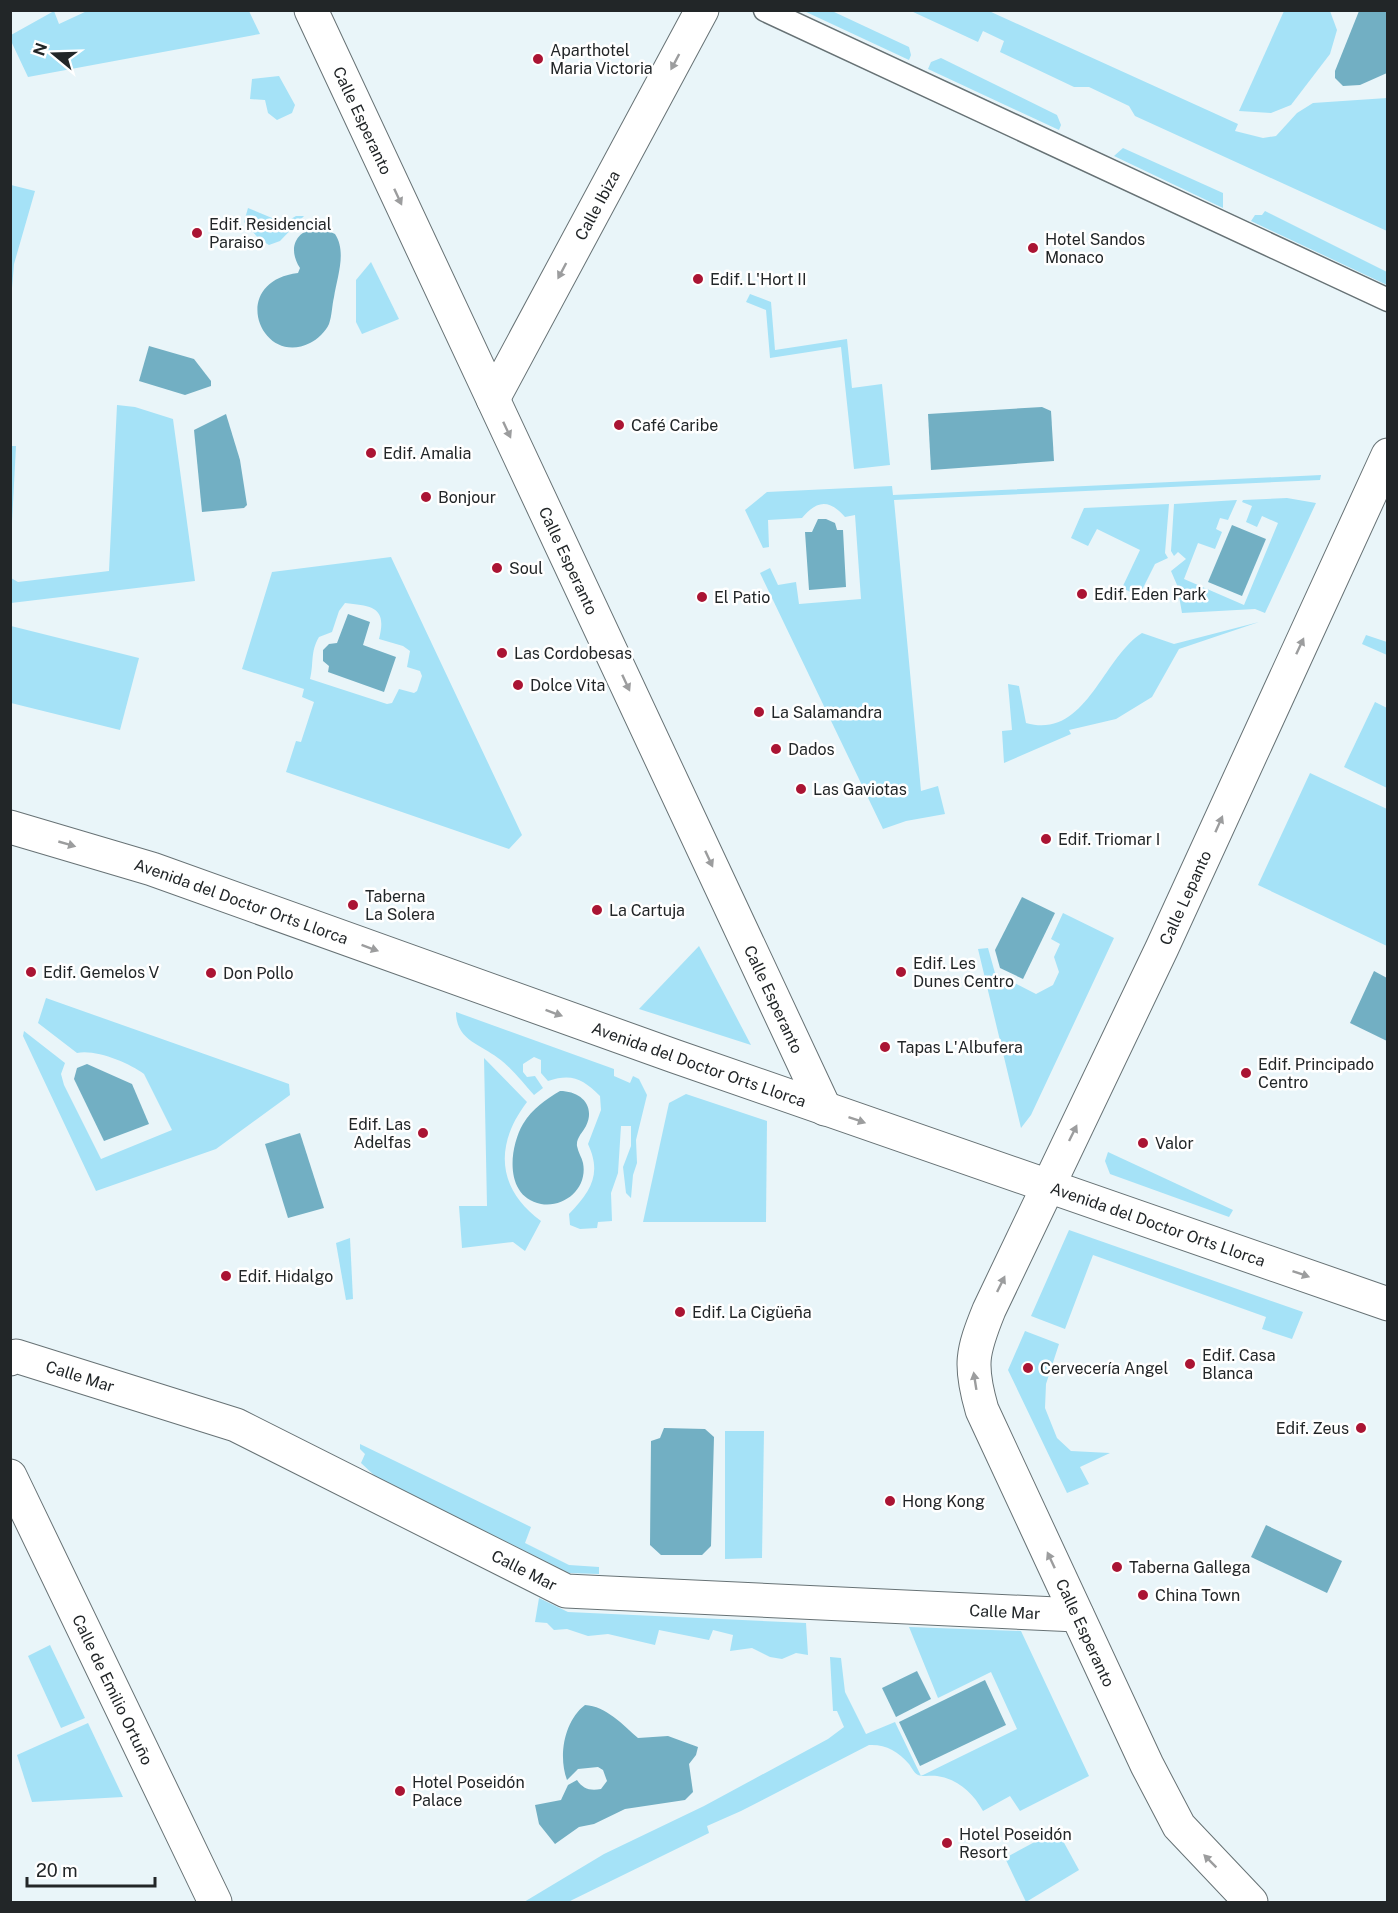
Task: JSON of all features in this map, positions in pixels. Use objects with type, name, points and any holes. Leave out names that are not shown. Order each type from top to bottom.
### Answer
[{"type":"street","name":"Calle Esperanto","points":[[311,10],[825,1108]]},
{"type":"street","name":"Calle Ibiza","points":[[493,399],[702,10]]},
{"type":"street","name":"Calle Lepanto","points":[[978,1337],[1047,1186],[1162,948],[1388,455]]},
{"type":"street","name":"Avenida del Doctor Orts Llorca","points":[[10,827],[153,869],[825,1108],[1388,1304]]},
{"type":"street","name":"Calle Esperanto","points":[[978,1337],[973,1352],[973,1367],[982,1410],[1147,1765],[1179,1826],[1251,1902]]},
{"type":"street","name":"Calle Mar","points":[[10,1359],[16,1356],[236,1425],[566,1591],[1077,1615]]},
{"type":"street","name":"Calle de Emilio Ortuño","points":[[10,1476],[214,1902]]},
{"type":"lane","points":[[765,10],[1388,300]]},
{"type":"shaded area","points":[[54,11],[59,24],[87,11],[249,11],[260,34],[28,77],[11,41],[11,35]]},
{"type":"shaded area","points":[[804,11],[832,11],[909,47],[911,55],[909,60]]},
{"type":"shaded area","points":[[911,11],[989,11],[1238,124],[1235,131],[1263,138],[1276,136],[1297,113],[1313,103],[1387,98],[1387,231],[1135,116],[1129,106],[1089,87],[1074,87],[1000,52],[1004,41],[983,31],[978,42]]},
{"type":"shaded area","points":[[1284,11],[1330,11],[1337,30],[1330,54],[1291,105],[1271,113],[1239,111]]},
{"type":"shaded area","points":[[1359,11],[1387,11],[1387,73],[1360,85],[1343,86],[1335,78],[1335,71]]},
{"type":"shaded area","points":[[941,58],[1057,115],[1061,125],[1059,130],[928,69],[931,62]]},
{"type":"shaded area","points":[[279,76],[295,105],[292,113],[277,120],[268,113],[265,100],[250,99],[252,79]]},
{"type":"shaded area","points":[[1123,148],[1223,193],[1223,208],[1114,156]]},
{"type":"shaded area","points":[[11,185],[35,191],[14,264],[11,300]]},
{"type":"shaded area","points":[[248,208],[284,223],[296,216],[304,216],[280,241],[269,245],[259,239],[244,222]]},
{"type":"shaded area","points":[[1265,211],[1387,272],[1387,285],[1251,221],[1255,215],[1262,215]]},
{"type":"shaded area","points":[[319,227],[335,234],[339,241],[341,257],[329,324],[316,340],[310,343],[293,348],[277,344],[266,334],[259,321],[258,306],[263,291],[276,280],[298,273],[300,268],[294,254],[296,241],[304,232]]},
{"type":"shaded area","points":[[371,262],[399,319],[362,334],[356,322],[356,280]]},
{"type":"shaded area","points":[[750,294],[771,302],[775,350],[847,339],[852,388],[882,384],[890,465],[854,469],[841,347],[770,358],[766,310],[746,302]]},
{"type":"shaded area","points":[[149,346],[194,359],[211,381],[211,386],[185,395],[139,381]]},
{"type":"shaded area","points":[[117,405],[135,407],[173,419],[195,581],[11,603],[11,578],[18,582],[109,571]]},
{"type":"shaded area","points":[[1042,407],[1051,411],[1054,461],[931,470],[928,414]]},
{"type":"shaded area","points":[[226,414],[240,460],[247,505],[244,508],[202,512],[194,430]]},
{"type":"shaded area","points":[[16,446],[11,542],[10,447]]},
{"type":"shaded area","points":[[1321,475],[1320,480],[894,500],[921,791],[938,786],[945,814],[906,821],[883,829],[760,573],[770,568],[778,585],[796,582],[799,604],[861,599],[855,515],[845,517],[834,507],[823,504],[807,512],[802,518],[768,520],[769,547],[763,548],[745,510],[767,492],[892,486],[893,495]]},
{"type":"shaded area","points":[[1287,498],[1316,503],[1265,613],[1255,609],[1182,613],[1177,585],[1171,571],[1186,559],[1178,552],[1174,556],[1171,551],[1174,504],[1237,500],[1228,520],[1220,518],[1216,529],[1222,532],[1215,549],[1198,543],[1184,579],[1244,605],[1278,523],[1262,516],[1257,527],[1246,522],[1252,506],[1242,502],[1243,500]]},
{"type":"shaded area","points":[[1169,504],[1165,553],[1168,558],[1155,564],[1139,596],[1122,588],[1140,550],[1097,529],[1088,546],[1071,538],[1084,508]]},
{"type":"shaded area","points":[[818,519],[826,519],[835,523],[837,530],[843,530],[846,587],[809,590],[805,532],[812,532]]},
{"type":"shaded area","points":[[1232,525],[1266,539],[1242,596],[1208,582]]},
{"type":"shaded area","points":[[391,557],[522,835],[509,849],[286,772],[296,741],[301,742],[314,702],[302,697],[304,689],[242,669],[272,572]],"holes":[[[345,603],[376,610],[381,621],[379,639],[403,646],[410,651],[407,667],[420,671],[422,676],[417,691],[414,693],[399,689],[392,703],[387,704],[310,679],[316,642],[319,637],[332,632],[339,611]]]},
{"type":"shaded area","points":[[348,614],[370,622],[363,645],[396,657],[384,692],[328,672],[329,666],[323,661],[323,650],[329,644],[337,643]]},
{"type":"shaded area","points":[[1259,622],[1179,649],[1152,697],[1116,719],[1069,730],[1071,734],[1004,763],[1002,731],[1012,730],[1008,684],[1019,686],[1026,723],[1047,725],[1064,720],[1079,709],[1115,660],[1142,633],[1174,644]]},
{"type":"shaded area","points":[[11,626],[139,658],[120,730],[11,703]]},
{"type":"shaded area","points":[[1366,635],[1387,642],[1387,655],[1362,644]]},
{"type":"shaded area","points":[[1375,702],[1387,708],[1387,788],[1344,767]]},
{"type":"shaded area","points":[[1310,773],[1387,809],[1387,946],[1258,885]]},
{"type":"shaded area","points":[[1022,897],[1055,913],[1023,979],[1000,968],[995,950]]},
{"type":"shaded area","points":[[1063,913],[1114,938],[1031,1115],[1021,1128],[978,949],[988,948],[995,973],[1036,994],[1053,985],[1059,972],[1054,957],[1060,944],[1051,939]]},
{"type":"shaded area","points":[[699,946],[751,1045],[639,1009]]},
{"type":"shaded area","points":[[1374,971],[1387,978],[1387,1041],[1350,1023]]},
{"type":"shaded area","points":[[46,998],[289,1084],[290,1095],[216,1149],[96,1191],[23,1036],[24,1031],[65,1063],[61,1074],[64,1085],[101,1159],[172,1130],[144,1074],[112,1058],[93,1053],[77,1053],[38,1023]]},
{"type":"shaded area","points":[[456,1012],[614,1069],[614,1076],[630,1083],[633,1076],[639,1079],[647,1095],[636,1140],[637,1163],[633,1175],[631,1198],[626,1193],[623,1167],[631,1146],[631,1126],[621,1126],[618,1173],[611,1193],[612,1221],[598,1222],[597,1228],[580,1229],[570,1225],[569,1214],[583,1198],[592,1182],[594,1164],[588,1144],[601,1110],[600,1096],[577,1079],[564,1078],[548,1081],[541,1073],[541,1060],[534,1057],[523,1064],[523,1072],[527,1077],[535,1076],[543,1088],[534,1095],[503,1062],[465,1035],[460,1029]]},
{"type":"shaded area","points":[[484,1058],[527,1102],[516,1118],[505,1150],[505,1166],[516,1195],[526,1208],[541,1221],[525,1251],[513,1242],[462,1248],[459,1206],[487,1206]]},
{"type":"shaded area","points":[[87,1064],[132,1084],[149,1124],[104,1141],[74,1079],[77,1068]]},
{"type":"shaded area","points":[[560,1091],[580,1097],[589,1112],[586,1126],[577,1143],[584,1172],[582,1181],[573,1194],[558,1203],[541,1204],[529,1200],[515,1182],[513,1158],[515,1146],[518,1134],[531,1113]]},
{"type":"shaded area","points":[[686,1094],[767,1121],[766,1222],[643,1222],[669,1103]]},
{"type":"shaded area","points":[[300,1133],[324,1208],[288,1218],[265,1144]]},
{"type":"shaded area","points":[[1108,1152],[1233,1210],[1229,1217],[1110,1174],[1105,1161]]},
{"type":"shaded area","points":[[1069,1230],[1303,1312],[1292,1339],[1262,1329],[1266,1317],[1093,1255],[1065,1329],[1031,1316]]},
{"type":"shaded area","points":[[350,1238],[353,1299],[346,1300],[336,1243]]},
{"type":"shaded area","points":[[1025,1331],[1059,1344],[1046,1384],[1045,1408],[1057,1438],[1071,1451],[1110,1453],[1080,1467],[1089,1484],[1067,1493],[1008,1370]]},
{"type":"shaded area","points":[[664,1428],[705,1429],[714,1437],[711,1546],[702,1555],[661,1555],[650,1545],[651,1441],[660,1438]]},
{"type":"shaded area","points":[[725,1431],[764,1431],[762,1558],[725,1559]]},
{"type":"shaded area","points":[[360,1444],[531,1527],[525,1543],[569,1565],[599,1567],[599,1574],[569,1573],[376,1477],[361,1463],[365,1454],[360,1449]]},
{"type":"shaded area","points":[[1266,1525],[1342,1561],[1327,1593],[1251,1557]]},
{"type":"shaded area","points":[[539,1598],[568,1612],[806,1623],[808,1655],[796,1653],[782,1659],[770,1657],[752,1648],[730,1651],[733,1635],[713,1630],[709,1640],[659,1630],[655,1645],[608,1634],[588,1636],[567,1629],[554,1630],[547,1623],[535,1622]]},
{"type":"shaded area","points":[[909,1627],[1021,1631],[1089,1776],[1020,1811],[1010,1796],[983,1811],[970,1793],[952,1780],[922,1776],[1017,1729],[991,1672],[938,1698]]},
{"type":"shaded area","points":[[50,1645],[85,1718],[61,1728],[28,1656]]},
{"type":"shaded area","points":[[830,1657],[841,1658],[845,1692],[866,1734],[895,1722],[921,1776],[915,1773],[905,1759],[896,1752],[886,1747],[869,1745],[707,1826],[709,1833],[568,1902],[524,1902],[604,1854],[704,1806],[828,1739],[844,1727],[837,1711],[833,1711]]},
{"type":"shaded area","points":[[917,1671],[931,1699],[896,1717],[882,1688]]},
{"type":"shaded area","points":[[985,1680],[1006,1725],[920,1766],[899,1722]]},
{"type":"shaded area","points":[[585,1705],[607,1712],[638,1738],[668,1736],[698,1747],[696,1755],[689,1764],[693,1792],[685,1800],[625,1809],[594,1824],[579,1827],[555,1844],[539,1824],[535,1805],[561,1800],[568,1785],[577,1780],[587,1789],[593,1790],[601,1789],[607,1781],[603,1770],[598,1767],[578,1769],[567,1780],[564,1771],[563,1750],[568,1729],[572,1720]]},
{"type":"shaded area","points":[[88,1723],[123,1797],[32,1802],[17,1755]]},
{"type":"shaded area","points":[[1057,1830],[1079,1870],[1026,1902],[1005,1858]]},
{"type":"place","name":"Aparthotel Maria Victoria","points":[[538,59]]},
{"type":"place","name":"Edif. Residencial Paraiso","points":[[197,233]]},
{"type":"place","name":"Hotel Sandos Monaco","points":[[1033,248]]},
{"type":"place","name":"Edif. L'Hort II","points":[[698,279]]},
{"type":"place","name":"Café Caribe","points":[[619,425]]},
{"type":"place","name":"Edif. Amalia","points":[[371,453]]},
{"type":"place","name":"Bonjour","points":[[426,497]]},
{"type":"place","name":"Soul","points":[[497,568]]},
{"type":"place","name":"Edif. Eden Park","points":[[1082,594]]},
{"type":"place","name":"El Patio","points":[[702,597]]},
{"type":"place","name":"Las Cordobesas","points":[[502,653]]},
{"type":"place","name":"Dolce Vita","points":[[518,685]]},
{"type":"place","name":"La Salamandra","points":[[759,712]]},
{"type":"place","name":"Dados","points":[[776,749]]},
{"type":"place","name":"Las Gaviotas","points":[[801,789]]},
{"type":"place","name":"Edif. Triomar I","points":[[1046,839]]},
{"type":"place","name":"Taberna La Solera","points":[[353,905]]},
{"type":"place","name":"La Cartuja","points":[[597,910]]},
{"type":"place","name":"Edif. Gemelos V","points":[[31,972]]},
{"type":"place","name":"Edif. Les Dunes Centro","points":[[901,972]]},
{"type":"place","name":"Don Pollo","points":[[211,973]]},
{"type":"place","name":"Tapas L'Albufera","points":[[885,1047]]},
{"type":"place","name":"Edif. Principado Centro","points":[[1246,1073]]},
{"type":"place","name":"Edif. Las Adelfas","points":[[423,1133]]},
{"type":"place","name":"Valor","points":[[1143,1143]]},
{"type":"place","name":"Edif. Hidalgo","points":[[226,1276]]},
{"type":"place","name":"Edif. La Cigüeña","points":[[680,1312]]},
{"type":"place","name":"Edif. Casa Blanca","points":[[1190,1364]]},
{"type":"place","name":"Cervecería Angel","points":[[1028,1368]]},
{"type":"place","name":"Edif. Zeus","points":[[1361,1428]]},
{"type":"place","name":"Hong Kong","points":[[890,1501]]},
{"type":"place","name":"Taberna Gallega","points":[[1117,1567]]},
{"type":"place","name":"China Town","points":[[1143,1595]]},
{"type":"place","name":"Hotel Poseidón Palace","points":[[400,1791]]},
{"type":"place","name":"Hotel Poseidón Resort","points":[[947,1843]]}]
